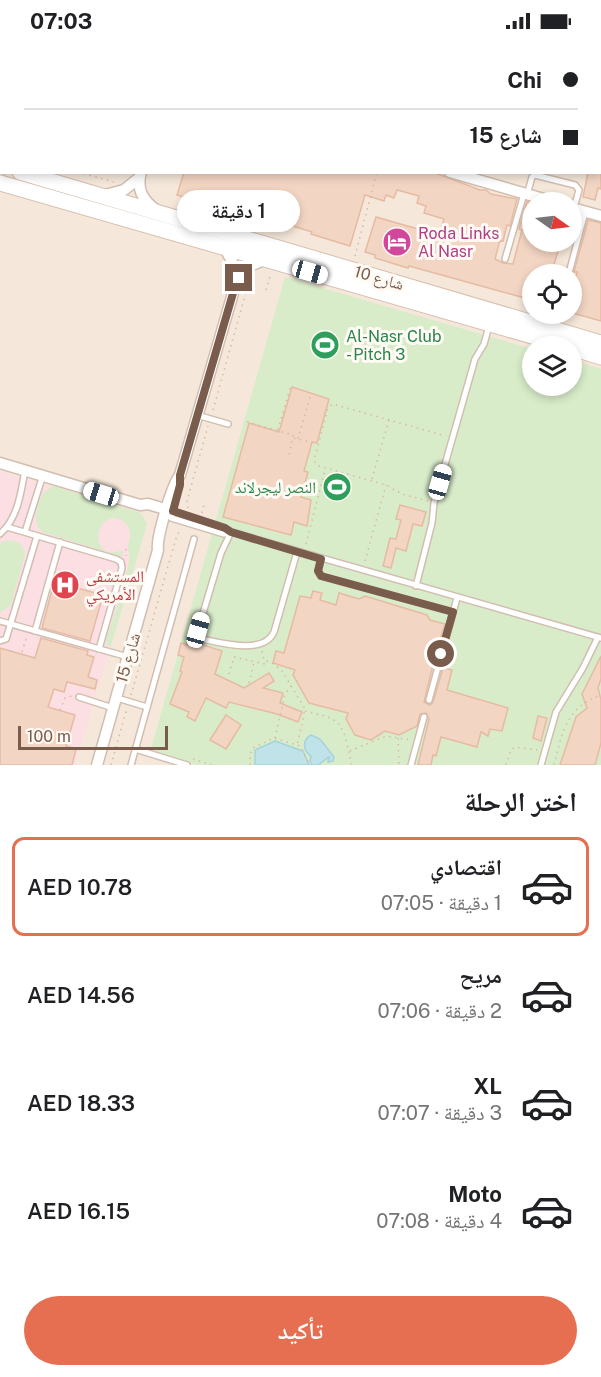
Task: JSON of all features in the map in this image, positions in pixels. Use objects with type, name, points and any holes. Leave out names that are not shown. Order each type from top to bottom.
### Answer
[{"type":"main road","name":"شارع 10","points":[[26,174],[601,343]]},
{"type":"main road","name":"شارع 10","points":[[0,183],[224,247],[269,264],[532,336]]},
{"type":"main road","points":[[582,351],[601,357]]},
{"type":"street","points":[[457,174],[522,193]]},
{"type":"street","points":[[98,196],[117,193],[130,186],[140,175]]},
{"type":"street","points":[[140,175],[142,197],[161,214]]},
{"type":"street","points":[[582,211],[601,216]]},
{"type":"street","points":[[224,247],[232,261],[236,283]]},
{"type":"street","points":[[236,283],[250,266],[269,264]]},
{"type":"street","name":"شارع 15","points":[[97,765],[158,550],[164,542],[169,514],[180,485],[180,475],[236,283]]},
{"type":"street","points":[[0,463],[140,506],[148,504],[169,514]]},
{"type":"lane","points":[[526,192],[535,175],[575,185],[578,192]]},
{"type":"lane","points":[[505,259],[522,204]]},
{"type":"lane","points":[[571,264],[585,212]]},
{"type":"lane","points":[[416,586],[432,523],[434,503],[475,359],[484,345],[490,324]]},
{"type":"lane","points":[[197,415],[228,424]]},
{"type":"lane","points":[[0,534],[14,517],[25,471]]},
{"type":"lane","points":[[25,532],[43,476]]},
{"type":"lane","points":[[169,514],[225,528],[231,532],[297,552],[600,638],[556,711],[541,765]]},
{"type":"lane","points":[[7,527],[121,562],[122,568],[99,649]]},
{"type":"lane","points":[[231,532],[221,553],[197,633],[202,639],[238,644],[262,644],[271,638],[297,552]]},
{"type":"lane","points":[[0,641],[6,639],[37,536]]},
{"type":"lane","points":[[131,765],[194,539]]},
{"type":"lane","points":[[32,630],[60,542]]},
{"type":"lane","points":[[321,559],[318,571],[321,576],[453,612]]},
{"type":"lane","points":[[429,700],[457,598]]},
{"type":"lane","points":[[0,621],[128,657]]},
{"type":"lane","points":[[79,698],[115,703],[129,702],[147,707]]},
{"type":"lane","points":[[411,765],[424,717]]},
{"type":"lane","points":[[135,749],[187,765]]},
{"type":"path","points":[[86,174],[119,182]]},
{"type":"path","points":[[351,270],[376,174]]},
{"type":"path","points":[[266,290],[269,264]]},
{"type":"path","points":[[191,511],[187,501],[250,280]]},
{"type":"path","points":[[278,430],[290,388]]},
{"type":"path","points":[[298,439],[311,394]]},
{"type":"path","points":[[434,503],[402,494],[386,485],[326,469],[315,463],[328,408],[331,404],[442,435],[444,441]]},
{"type":"path","points":[[372,481],[389,420]]},
{"type":"path","points":[[248,422],[318,445]]},
{"type":"path","points":[[289,456],[294,438]]},
{"type":"path","points":[[304,554],[326,469]]},
{"type":"path","points":[[362,571],[386,485]]},
{"type":"path","points":[[111,765],[177,535],[184,529]]},
{"type":"path","points":[[22,652],[32,630]]},
{"type":"path","points":[[229,674],[238,644]]},
{"type":"path","points":[[262,644],[263,658],[280,668],[305,710],[297,745]]},
{"type":"path","points":[[234,657],[269,665]]},
{"type":"path","points":[[249,683],[254,661]]},
{"type":"path","points":[[274,738],[284,697],[291,686]]},
{"type":"path","points":[[554,765],[562,734],[574,711],[586,701],[601,695]]},
{"type":"path","points":[[60,710],[65,698],[71,696],[79,698]]},
{"type":"path","points":[[305,710],[332,718],[339,723],[344,731],[351,765]]},
{"type":"path","points":[[349,751],[383,737],[398,737],[417,742]]},
{"type":"path","points":[[398,737],[399,765]]},
{"type":"path","points":[[250,765],[250,754],[253,748],[274,738],[303,749],[310,765]]},
{"type":"path","points":[[506,765],[510,750],[515,747],[556,755]]},
{"type":"shaded area","points":[[0,174],[601,174],[601,765],[0,765]]},
{"type":"shaded area","name":"المستشفى الأمريكي","points":[[0,471],[141,513],[147,524],[75,765],[0,765]]},
{"type":"green space","name":"النصر ليجرلاند","points":[[285,277],[522,346],[522,396],[582,396],[582,363],[601,369],[601,765],[197,765],[150,752]]},
{"type":"green space","points":[[53,486],[141,513],[147,524],[111,646],[108,646],[106,641],[127,570],[130,530],[123,521],[113,518],[106,521],[98,535],[103,549],[111,552],[122,550],[123,557],[42,532],[37,523],[37,508],[43,493]]},
{"type":"green space","points":[[4,541],[18,543],[25,554],[11,605],[0,613],[0,544]]},
{"type":"water","points":[[311,735],[320,739],[334,757],[333,761],[328,762],[329,757],[318,765],[312,765],[311,756],[305,746],[306,740]]},
{"type":"water","points":[[275,741],[303,751],[309,765],[255,765],[255,750]]},
{"type":"building","points":[[183,174],[438,174],[480,190],[486,190],[491,194],[517,199],[510,226],[507,225],[503,241],[500,240],[495,259],[513,264],[522,230],[522,252],[558,252],[554,264],[522,264],[522,297],[409,266],[408,268],[375,258],[375,255],[365,252],[376,217],[439,235],[444,219],[424,213],[426,206],[417,203],[419,196],[397,190],[394,198],[386,195],[384,201],[365,195],[350,246],[261,216],[260,219],[177,195]]},
{"type":"building","points":[[588,174],[601,174],[601,189],[598,188],[595,200],[583,197]]},
{"type":"building","points":[[588,220],[601,223],[601,321],[582,316],[582,264],[576,264],[579,252],[582,252]]},
{"type":"building","points":[[292,387],[329,399],[317,443],[312,442],[304,471],[308,472],[301,497],[311,500],[307,526],[294,522],[291,535],[223,517],[249,423],[279,432]]},
{"type":"building","points":[[400,505],[426,512],[422,526],[413,524],[406,551],[396,548],[391,568],[383,566],[390,538],[396,539],[401,520],[396,519]]},
{"type":"building","points":[[54,582],[103,595],[90,641],[42,628]]},
{"type":"building","points":[[313,591],[322,593],[320,600],[336,605],[339,593],[359,599],[365,596],[427,615],[430,620],[445,624],[432,665],[424,702],[430,705],[433,702],[443,668],[452,670],[447,690],[508,708],[502,731],[490,729],[488,736],[481,732],[477,747],[441,737],[431,765],[418,765],[429,719],[426,713],[420,714],[417,726],[399,735],[385,731],[371,740],[355,735],[346,719],[348,713],[309,703],[293,675],[295,670],[273,663],[276,651],[284,653],[300,596],[311,598]]},
{"type":"building","points":[[41,638],[88,651],[87,655],[94,657],[88,677],[97,680],[95,689],[67,682],[64,692],[54,689],[48,707],[75,715],[66,746],[76,749],[72,765],[0,765],[0,648],[35,658]]},
{"type":"building","points":[[188,640],[222,651],[215,674],[244,688],[269,673],[274,681],[263,688],[283,693],[280,703],[302,712],[298,722],[277,714],[229,702],[226,708],[206,698],[195,721],[187,717],[189,712],[170,704],[182,672],[180,671],[184,657],[178,655],[181,643],[187,645]]},
{"type":"building","points":[[601,656],[601,679],[598,688],[601,700],[601,743],[595,765],[560,765],[576,717],[587,708],[582,694]]},
{"type":"building","points":[[226,715],[241,725],[226,749],[210,740]]},
{"type":"building","points":[[538,716],[547,718],[541,741],[533,738]]},
{"type":"place","name":"Roda Links Al Nasr","points":[[397,242]]},
{"type":"place","name":"Al-Nasr Club - Pitch 3","points":[[325,345]]},
{"type":"place","name":"النصر ليجرلاند","points":[[337,487]]},
{"type":"place","name":"المستشفى الأمريكي","points":[[65,585]]},
{"type":"route","points":[[239,278],[180,475],[180,485],[173,511],[231,532],[321,559],[318,571],[321,576],[453,612],[441,654]]}]
